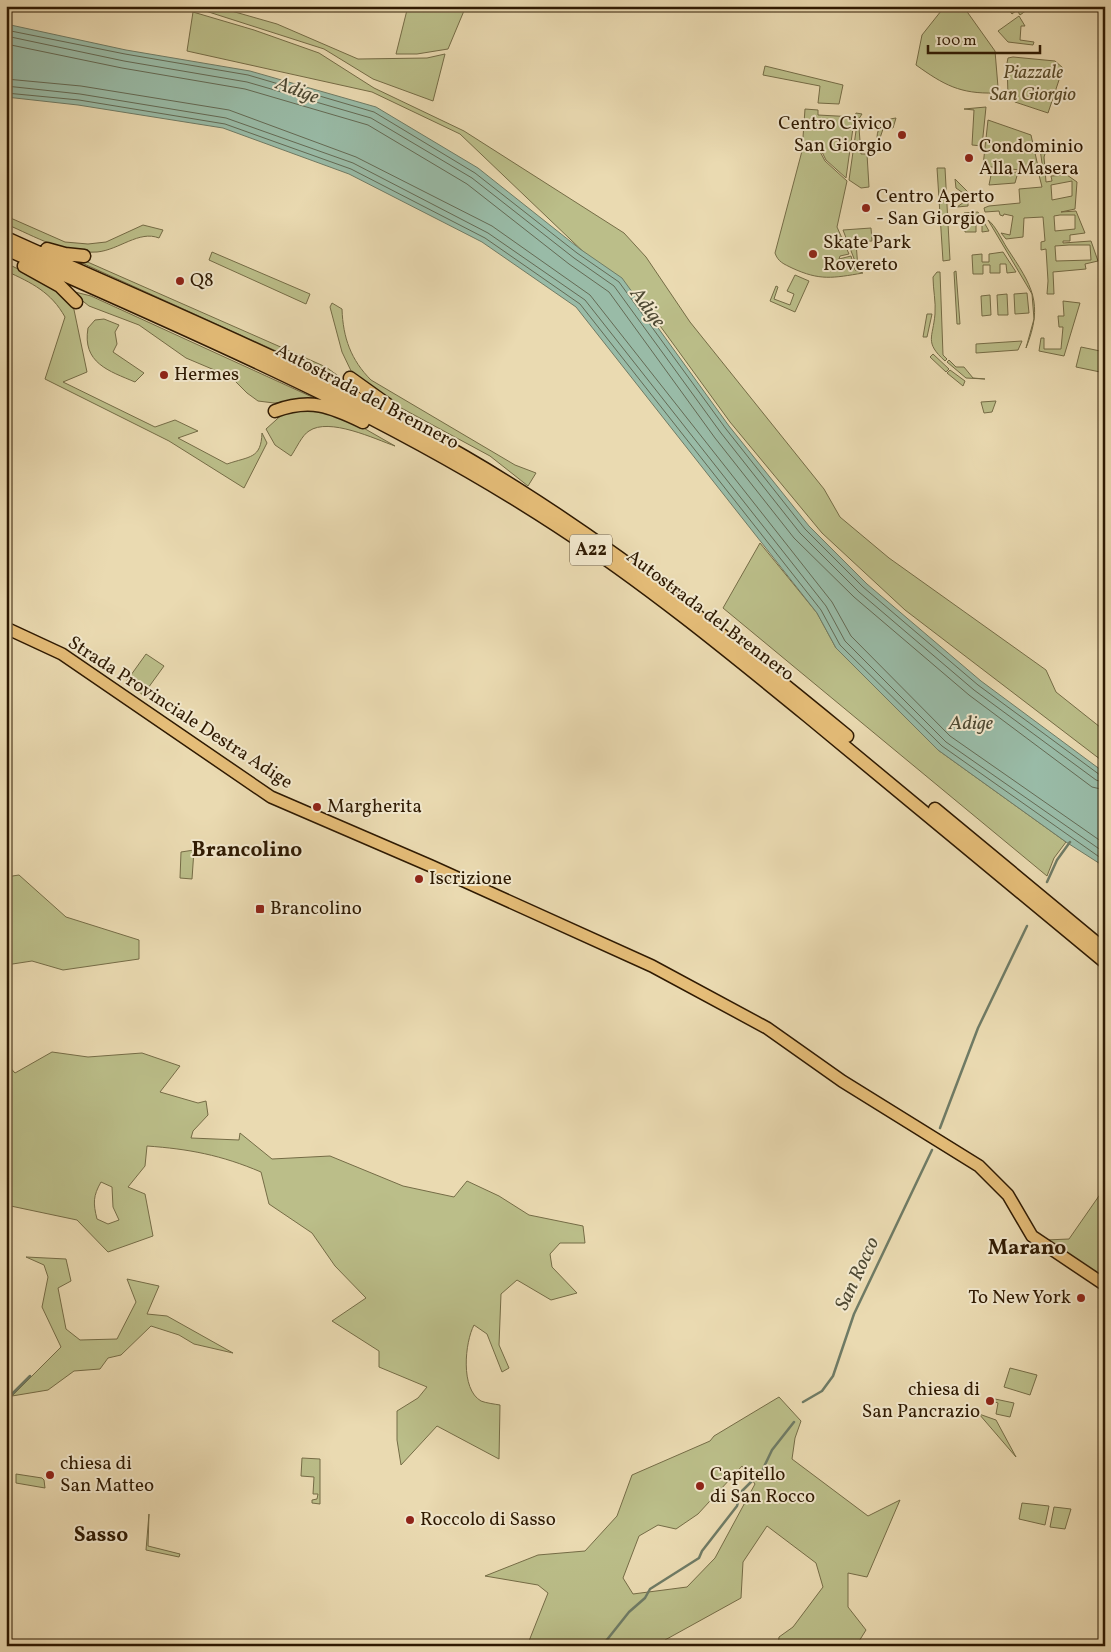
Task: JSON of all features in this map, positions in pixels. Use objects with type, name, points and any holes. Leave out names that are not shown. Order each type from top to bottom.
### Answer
[{"type":"highway","points":[[6,231],[57,253],[84,256]]},
{"type":"highway","name":"Autostrada del Brennero","points":[[6,238],[269,355],[432,438],[514,487],[674,596],[738,646],[1105,950]]},
{"type":"highway","name":"Autostrada del Brennero","points":[[6,249],[247,355],[404,435],[467,470],[556,526],[674,609],[725,648],[1105,962]]},
{"type":"highway","points":[[6,258],[53,281],[76,302]]},
{"type":"highway","points":[[350,378],[380,401],[410,418],[432,438]]},
{"type":"highway","points":[[275,411],[293,405],[320,405],[337,410],[385,431],[404,435]]},
{"type":"main road","name":"Strada Provinciale Destra Adige","points":[[6,628],[62,654],[271,797],[322,821],[375,841],[652,966],[767,1028],[842,1081],[979,1166],[1008,1195],[1032,1236],[1105,1285]]},
{"type":"green space","points":[[190,6],[214,6],[277,24],[358,59],[427,58],[445,54],[433,101],[373,79],[324,49]]},
{"type":"green space","points":[[408,6],[466,6],[448,49],[417,54],[396,54]]},
{"type":"green space","points":[[945,6],[963,6],[995,51],[998,87],[995,93],[972,92],[953,87],[916,65],[922,35]]},
{"type":"green space","points":[[1006,6],[1028,6],[1027,10],[1020,15],[1017,10],[1012,14]]},
{"type":"green space","points":[[193,12],[254,30],[319,53],[374,88],[464,131],[624,233],[646,257],[690,322],[824,489],[840,517],[889,558],[1046,670],[1056,692],[1105,731],[1105,763],[905,610],[822,533],[730,422],[658,323],[460,134],[372,92],[187,51]]},
{"type":"green space","points":[[1019,16],[1025,26],[1021,26],[1020,40],[1034,42],[1033,45],[1008,42],[998,31]]},
{"type":"green space","name":"Piazzale San Giorgio","points":[[1008,58],[1055,61],[1063,68],[1048,113],[1015,102],[1008,96],[1007,63]]},
{"type":"green space","points":[[765,66],[843,85],[839,104],[818,103],[820,86],[763,75]]},
{"type":"green space","points":[[986,107],[982,146],[972,145],[974,110],[964,109]]},
{"type":"green space","points":[[805,109],[818,110],[818,115],[855,117],[856,113],[862,114],[853,128],[846,178],[826,160],[819,146],[817,146],[825,161],[847,181],[837,227],[849,254],[840,256],[839,259],[851,256],[855,270],[863,273],[819,277],[784,264],[775,253],[802,151]]},
{"type":"green space","points":[[896,118],[893,128],[884,126],[880,138],[877,138],[878,130],[882,124]]},
{"type":"green space","points":[[988,120],[1031,135],[1039,171],[1043,170],[1040,149],[1046,151],[1044,157],[1046,182],[1052,181],[1051,176],[1067,175],[1077,182],[1075,209],[1061,212],[1076,211],[1085,233],[1070,235],[1070,241],[1063,241],[1063,243],[1091,241],[1098,261],[1085,264],[1086,269],[1053,272],[1054,294],[1047,294],[1046,249],[1041,250],[1041,242],[1045,241],[1043,217],[1024,218],[1023,237],[1006,239],[1001,233],[1010,235],[1013,216],[1000,215],[999,211],[985,212],[984,208],[1020,203],[1019,189],[1042,187],[1038,171],[1020,172],[1020,170],[983,166]],"holes":[[[1072,181],[1072,196],[1052,200],[1051,185]],[[1075,215],[1075,229],[1055,231],[1054,216]],[[1090,245],[1091,260],[1056,261],[1055,246]]]},
{"type":"green space","points":[[859,128],[861,154],[867,154],[869,187],[861,188],[849,180],[856,131]]},
{"type":"green space","points":[[937,168],[945,168],[950,260],[943,261]]},
{"type":"green space","points":[[1018,172],[1015,183],[989,185],[991,175]]},
{"type":"green space","points":[[955,179],[968,192],[968,206],[957,207],[964,202],[966,195],[956,188]]},
{"type":"green space","points":[[978,212],[989,231],[982,232],[982,222],[976,222],[976,232],[965,232],[964,213]]},
{"type":"green space","points":[[6,216],[65,242],[88,244],[106,242],[143,225],[163,230],[159,238],[151,236],[136,238],[113,248],[97,252],[85,252],[50,244],[6,224]]},
{"type":"green space","points":[[988,220],[996,229],[1029,284],[1033,295],[1034,319],[1032,294]]},
{"type":"green space","points":[[871,228],[872,241],[856,242],[858,269],[843,230]]},
{"type":"green space","points":[[212,252],[310,294],[306,304],[209,260]]},
{"type":"green space","points":[[1003,252],[1016,272],[1007,273],[1006,264],[1000,264],[1000,273],[990,273],[990,265],[983,265],[983,274],[973,274],[972,255],[982,254],[982,262],[989,262],[989,254]]},
{"type":"green space","points":[[83,260],[326,367],[341,378],[340,380],[82,263]]},
{"type":"green space","points":[[6,263],[52,286],[73,305],[87,372],[63,382],[155,427],[175,420],[198,431],[178,438],[227,464],[248,458],[257,452],[262,433],[267,443],[244,488],[169,441],[45,379],[65,317],[54,301],[40,289],[6,271]]},
{"type":"green space","points":[[956,271],[960,324],[957,324],[954,272]]},
{"type":"green space","points":[[937,272],[940,272],[943,355],[947,359],[945,361],[934,349],[931,339],[935,309],[933,277]]},
{"type":"green space","points":[[795,275],[809,281],[795,312],[770,301],[776,286],[778,287],[774,299],[790,305],[794,294],[787,291]]},
{"type":"green space","points":[[75,292],[91,296],[312,397],[312,400],[274,403],[258,401],[231,377],[186,358],[139,325],[89,306],[74,294]]},
{"type":"green space","points":[[1027,293],[1029,313],[1015,314],[1014,294]]},
{"type":"green space","points":[[1007,294],[1008,315],[998,315],[997,295]]},
{"type":"green space","points":[[990,295],[991,315],[982,316],[981,296]]},
{"type":"green space","points":[[1063,301],[1080,303],[1064,356],[1039,351],[1041,338],[1044,338],[1044,349],[1061,349],[1063,327],[1059,327],[1058,316],[1064,316]]},
{"type":"green space","points":[[332,303],[342,309],[344,330],[349,348],[358,365],[371,380],[515,465],[536,473],[528,486],[490,456],[392,403],[353,375],[342,352],[330,307]]},
{"type":"green space","points":[[927,314],[932,314],[927,337],[923,337]]},
{"type":"green space","points":[[104,319],[119,325],[115,332],[117,344],[113,352],[144,373],[135,382],[107,369],[93,358],[89,350],[87,340],[88,328],[95,320]]},
{"type":"green space","points":[[1022,341],[1018,350],[976,353],[976,344]]},
{"type":"green space","points":[[1081,347],[1105,352],[1105,373],[1076,367]]},
{"type":"green space","points":[[933,354],[949,369],[946,372],[930,357]]},
{"type":"green space","points":[[949,360],[956,367],[964,367],[973,378],[985,379],[966,378],[947,362]]},
{"type":"green space","points":[[950,370],[965,381],[963,386],[947,373]]},
{"type":"green space","points":[[996,401],[992,412],[984,413],[981,402]]},
{"type":"green space","points":[[311,407],[353,422],[395,446],[364,434],[328,426],[318,427],[309,431],[291,456],[275,445],[266,429],[286,411]]},
{"type":"green space","points":[[760,543],[817,613],[836,648],[938,750],[1066,842],[1054,858],[1047,876],[723,608]]},
{"type":"green space","points":[[146,654],[164,666],[143,695],[126,682]]},
{"type":"green space","points":[[194,850],[192,879],[180,878],[181,852]]},
{"type":"green space","points":[[19,875],[66,917],[139,940],[139,959],[63,970],[32,961],[6,965],[6,877]]},
{"type":"green space","points":[[52,1052],[88,1057],[142,1053],[180,1066],[160,1092],[198,1103],[206,1101],[208,1115],[193,1131],[191,1138],[239,1140],[240,1133],[272,1159],[330,1156],[403,1186],[454,1197],[467,1181],[499,1196],[529,1215],[583,1226],[585,1243],[560,1243],[550,1254],[552,1267],[577,1293],[551,1300],[517,1280],[501,1294],[499,1345],[509,1368],[502,1372],[487,1334],[474,1325],[471,1333],[468,1342],[467,1376],[474,1395],[481,1401],[500,1405],[499,1459],[437,1426],[401,1465],[397,1440],[397,1411],[418,1398],[427,1387],[379,1367],[379,1351],[332,1321],[366,1298],[335,1266],[312,1233],[269,1204],[261,1172],[232,1161],[205,1154],[147,1146],[145,1166],[128,1187],[145,1194],[153,1236],[108,1252],[77,1220],[6,1205],[6,1197],[10,1191],[6,1188],[6,1063],[15,1073]],"holes":[[[101,1182],[112,1187],[113,1207],[119,1220],[108,1224],[97,1219],[94,1200]]]},
{"type":"green space","points":[[1105,1181],[1105,1280],[1046,1240],[1069,1239],[1101,1193]]},
{"type":"green space","points":[[26,1257],[66,1259],[71,1281],[58,1288],[66,1329],[80,1340],[117,1339],[136,1302],[127,1279],[159,1286],[147,1314],[167,1316],[233,1353],[194,1344],[179,1335],[151,1326],[121,1355],[108,1358],[100,1369],[74,1371],[48,1390],[12,1396],[61,1347],[42,1307],[48,1277],[44,1265]]},
{"type":"green space","points":[[1010,1368],[1037,1375],[1030,1395],[1004,1387]]},
{"type":"green space","points":[[779,1397],[801,1421],[795,1438],[792,1459],[868,1516],[900,1500],[867,1577],[848,1573],[848,1607],[866,1630],[856,1646],[778,1646],[779,1637],[793,1627],[823,1587],[816,1563],[767,1526],[743,1562],[741,1598],[665,1640],[663,1646],[527,1646],[548,1593],[538,1585],[485,1576],[538,1555],[585,1551],[617,1516],[632,1475],[710,1441],[714,1436]],"holes":[[[742,1466],[755,1484],[715,1558],[687,1587],[633,1594],[623,1578],[639,1536],[658,1525],[676,1529],[698,1514]]]},
{"type":"green space","points":[[995,1399],[1014,1403],[1010,1417],[996,1414],[998,1403],[995,1402]]},
{"type":"green space","points":[[979,1414],[996,1420],[1016,1457]]},
{"type":"green space","points":[[302,1458],[320,1459],[320,1504],[312,1503],[312,1500],[317,1499],[318,1494],[313,1494],[314,1477],[301,1476]]},
{"type":"green space","points":[[16,1474],[42,1478],[45,1488],[16,1483]]},
{"type":"green space","points":[[1022,1503],[1049,1506],[1045,1525],[1019,1519]]},
{"type":"green space","points":[[1054,1507],[1071,1509],[1065,1529],[1050,1527]]},
{"type":"green space","points":[[149,1514],[148,1546],[180,1554],[179,1557],[146,1550]]},
{"type":"water","name":"Adige","points":[[6,24],[126,50],[250,71],[376,107],[478,168],[580,249],[622,278],[729,426],[809,526],[867,584],[981,681],[1105,773],[1105,867],[1066,842],[938,750],[836,648],[817,613],[576,307],[482,242],[349,174],[223,128],[78,105],[6,97]]},
{"type":"waterway","points":[[1047,882],[1057,860],[1070,842]]},
{"type":"waterway","points":[[940,1128],[978,1028],[1027,926]]},
{"type":"waterway","name":"San Rocco","points":[[803,1402],[822,1391],[833,1376],[854,1314],[932,1150]]},
{"type":"waterway","points":[[6,1411],[10,1396],[30,1376]]},
{"type":"waterway","name":"San Rocco","points":[[602,1646],[629,1612],[645,1598],[650,1589],[699,1558],[702,1551],[737,1506],[741,1492],[762,1471],[772,1450],[794,1422]]},
{"type":"place","name":"Centro Civico San Giorgio","points":[[902,135]]},
{"type":"place","name":"Condominio Alla Masera","points":[[969,158]]},
{"type":"place","name":"Centro Aperto - San Giorgio","points":[[866,208]]},
{"type":"place","name":"Skate Park Rovereto","points":[[813,254]]},
{"type":"place","name":"Q8","points":[[180,281]]},
{"type":"place","name":"Hermes","points":[[164,375]]},
{"type":"place","name":"Margherita","points":[[317,807]]},
{"type":"place","name":"Iscrizione","points":[[419,879]]},
{"type":"place","name":"Brancolino","points":[[260,909]]},
{"type":"place","name":"To New York","points":[[1081,1298]]},
{"type":"place","name":"chiesa di San Pancrazio","points":[[990,1401]]},
{"type":"place","name":"chiesa di San Matteo","points":[[50,1475]]},
{"type":"place","name":"Capitello di San Rocco","points":[[700,1486]]},
{"type":"place","name":"Roccolo di Sasso","points":[[410,1520]]},
{"type":"district","name":"Brancolino","points":[[247,850]]},
{"type":"district","name":"Marano","points":[[1027,1248]]},
{"type":"district","name":"Sasso","points":[[101,1535]]}]
